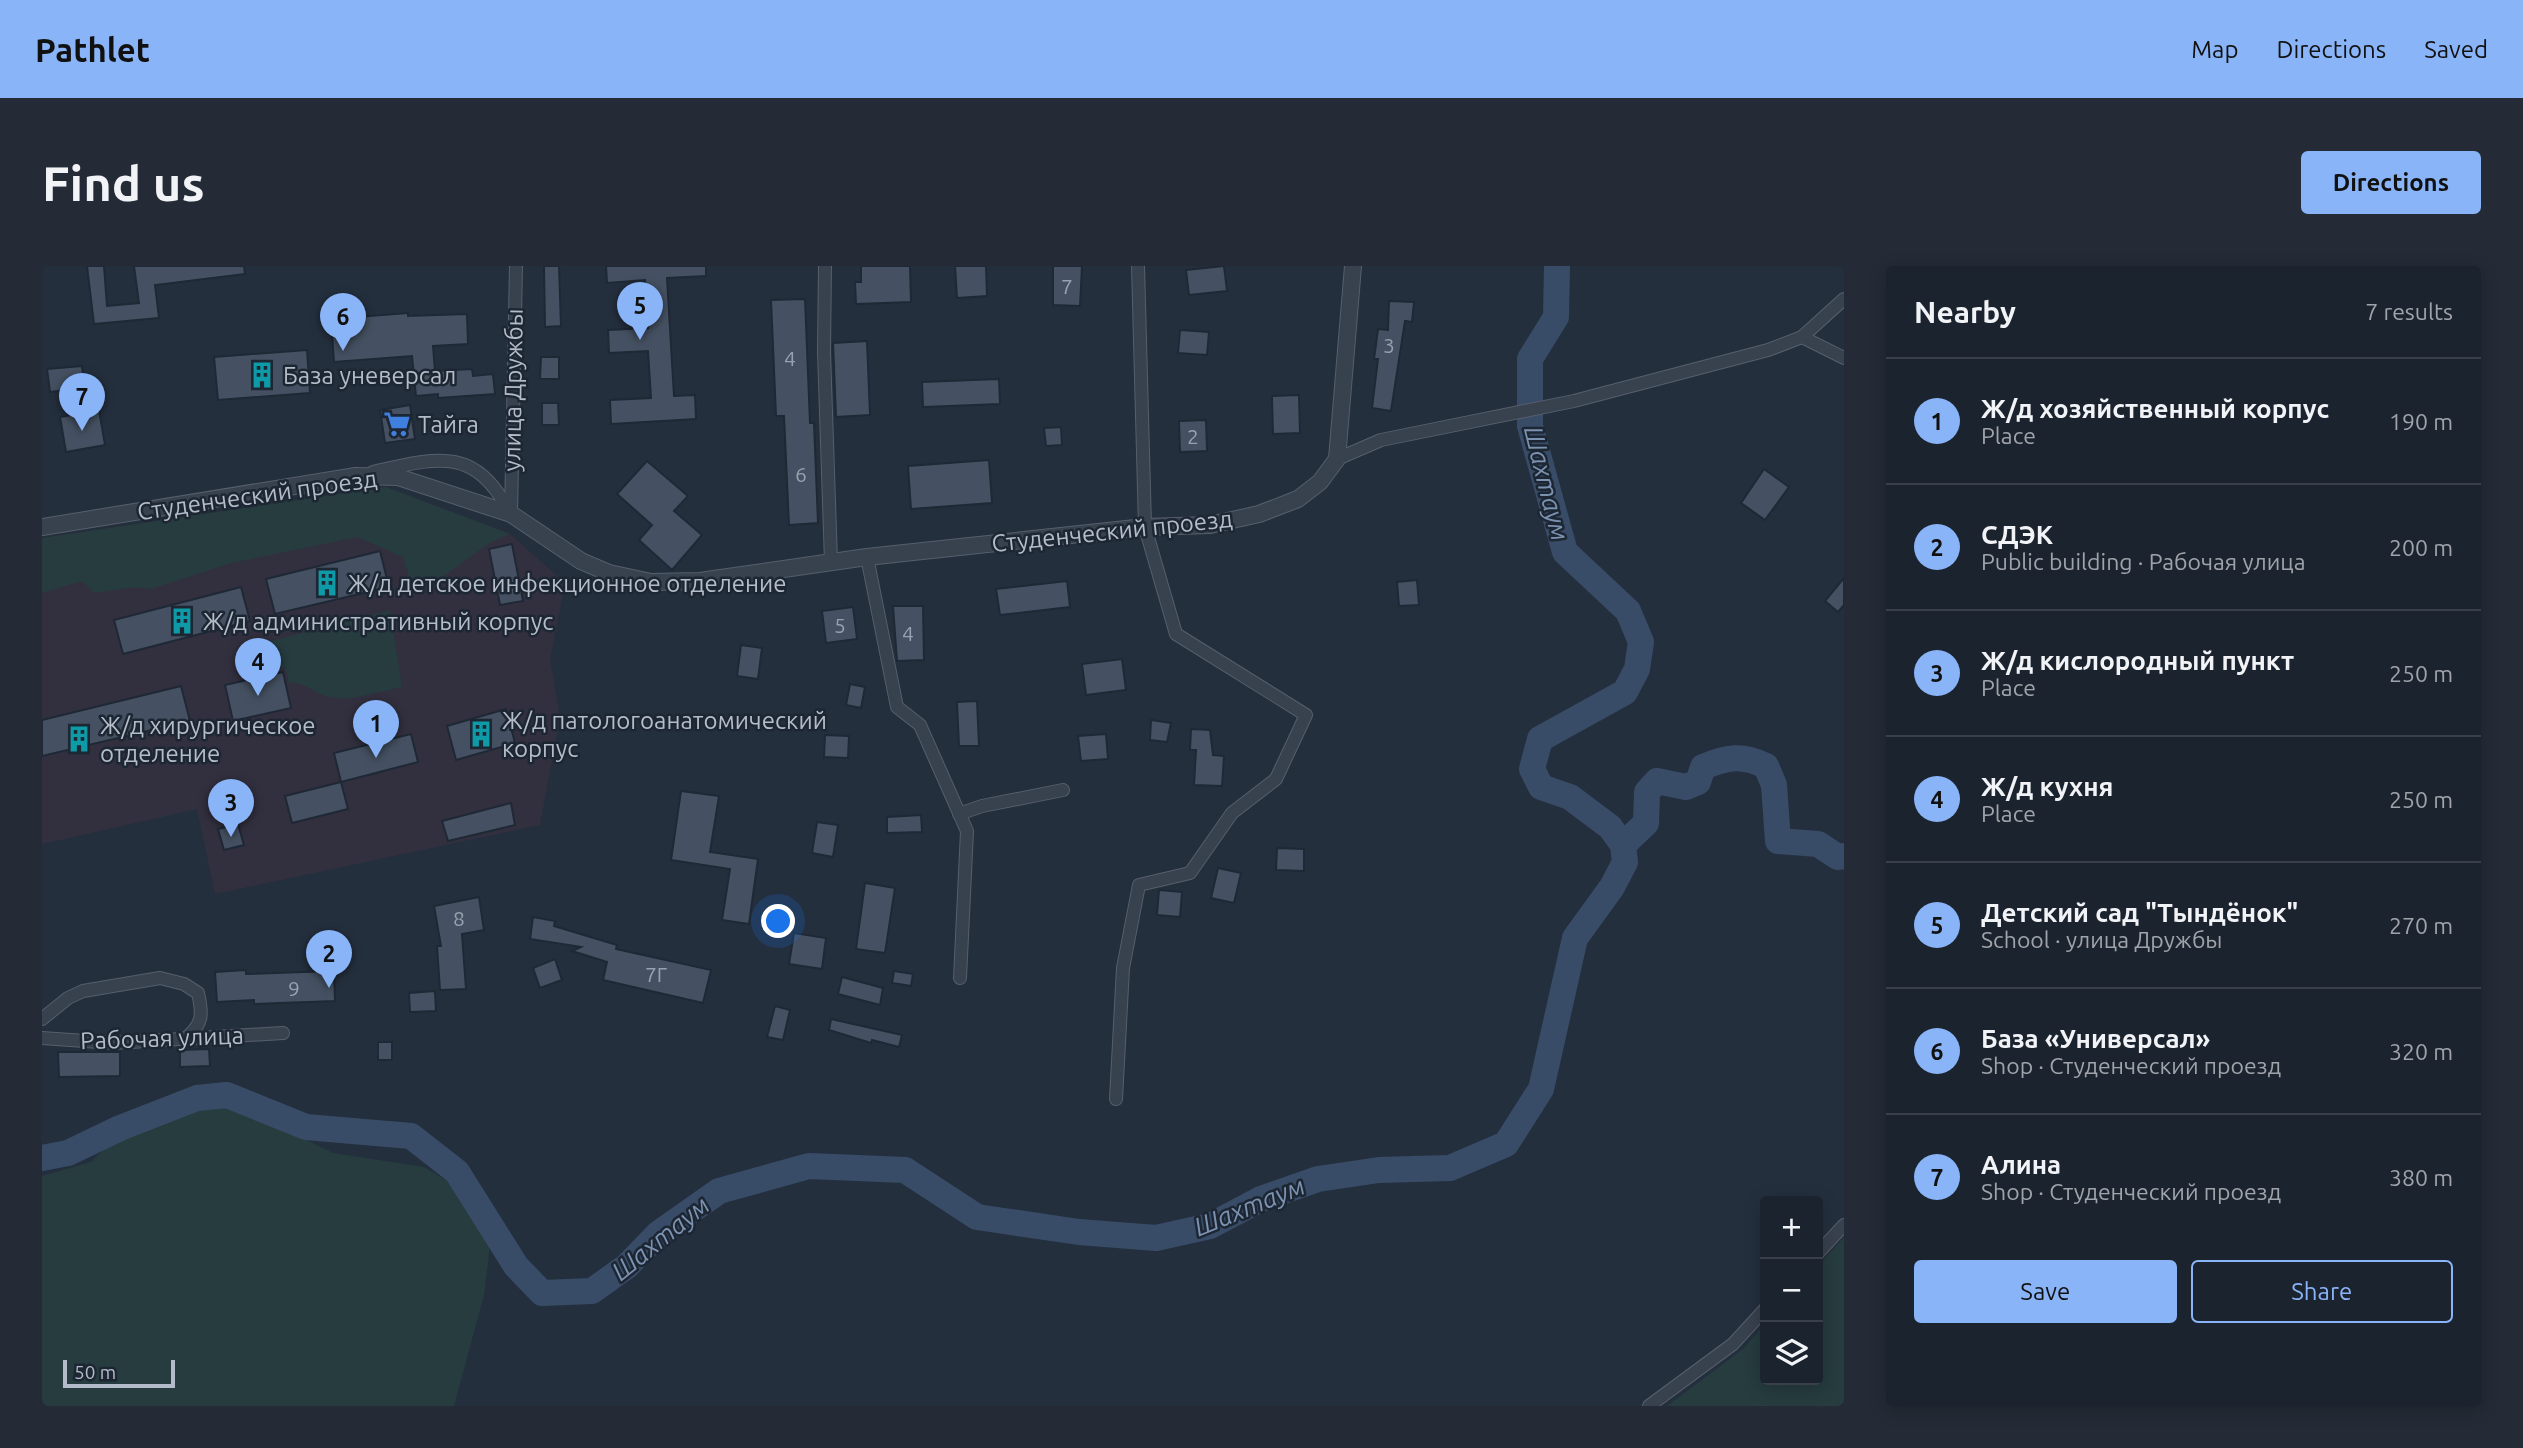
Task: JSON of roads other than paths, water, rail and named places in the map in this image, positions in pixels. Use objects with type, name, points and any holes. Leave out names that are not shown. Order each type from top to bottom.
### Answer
[{"type":"street","name":"улица Дружбы","points":[[511,514],[516,266]]},
{"type":"street","points":[[825,266],[824,352],[831,562]]},
{"type":"street","points":[[1116,1099],[1123,968],[1139,885],[1190,873],[1233,813],[1276,779],[1306,715],[1176,634],[1145,527],[1138,266]]},
{"type":"street","points":[[1353,266],[1337,459],[1381,440],[1574,401],[1768,350],[1802,337],[1844,299]]},
{"type":"street","points":[[1802,337],[1844,358]]},
{"type":"street","name":"Студенческий проезд","points":[[42,527],[356,476],[397,477],[511,514],[581,561],[629,579],[701,581],[867,557],[1145,527],[1210,525],[1259,514],[1298,499],[1320,482],[1337,459]]},
{"type":"street","points":[[356,476],[412,463],[457,460],[484,475],[499,491],[511,514]]},
{"type":"street","points":[[867,557],[897,707],[920,725],[967,831],[960,978]]},
{"type":"street","points":[[959,814],[982,806],[1063,790]]},
{"type":"street","points":[[42,1020],[68,998],[83,991],[160,978],[184,984],[198,993],[203,1014],[199,1026],[185,1039]]},
{"type":"street","name":"Рабочая улица","points":[[42,1038],[113,1043],[283,1033]]},
{"type":"street","points":[[1823,1247],[1844,1224]]},
{"type":"street","points":[[1649,1406],[1733,1344],[1760,1315]]},
{"type":"waterway","name":"Шахтаум","points":[[42,1158],[68,1153],[120,1128],[197,1098],[227,1095],[306,1127],[411,1136],[457,1172],[516,1266],[542,1293],[592,1291],[627,1266],[658,1234],[719,1191],[809,1166],[905,1170],[977,1217],[1079,1232],[1156,1238],[1210,1226],[1261,1199],[1318,1179],[1379,1170],[1450,1168],[1506,1144],[1541,1089],[1575,938],[1612,887],[1625,862],[1623,845],[1610,827],[1570,797],[1541,787],[1532,769],[1540,739],[1625,692],[1637,669],[1641,642],[1628,611],[1565,552],[1530,426],[1530,359],[1556,317],[1557,266]]},
{"type":"waterway","points":[[1623,845],[1646,823],[1647,792],[1657,781],[1686,787],[1698,782],[1703,767],[1727,759],[1742,758],[1766,766],[1774,785],[1778,841],[1818,844],[1838,857],[1844,856]]},
{"type":"place","name":"Детский сад \"Тындёнок\"","points":[[640,340]]},
{"type":"place","name":"База «Универсал»","points":[[343,351]]},
{"type":"place","name":"База уневерсал","points":[[262,375]]},
{"type":"place","name":"Тайга","points":[[397,424]]},
{"type":"place","name":"Алина","points":[[82,431]]},
{"type":"place","name":"Ж/д детское инфекционное отделение","points":[[327,583]]},
{"type":"place","name":"Ж/д административный корпус","points":[[182,621]]},
{"type":"place","name":"Ж/д кухня","points":[[258,696]]},
{"type":"place","name":"Ж/д патологоанатомический корпус","points":[[481,734]]},
{"type":"place","name":"Ж/д хирургическое отделение","points":[[79,739]]},
{"type":"place","name":"Ж/д хозяйственный корпус","points":[[376,758]]},
{"type":"place","name":"Ж/д кислородный пункт","points":[[231,837]]},
{"type":"place","name":"СДЭК","points":[[329,988]]}]
